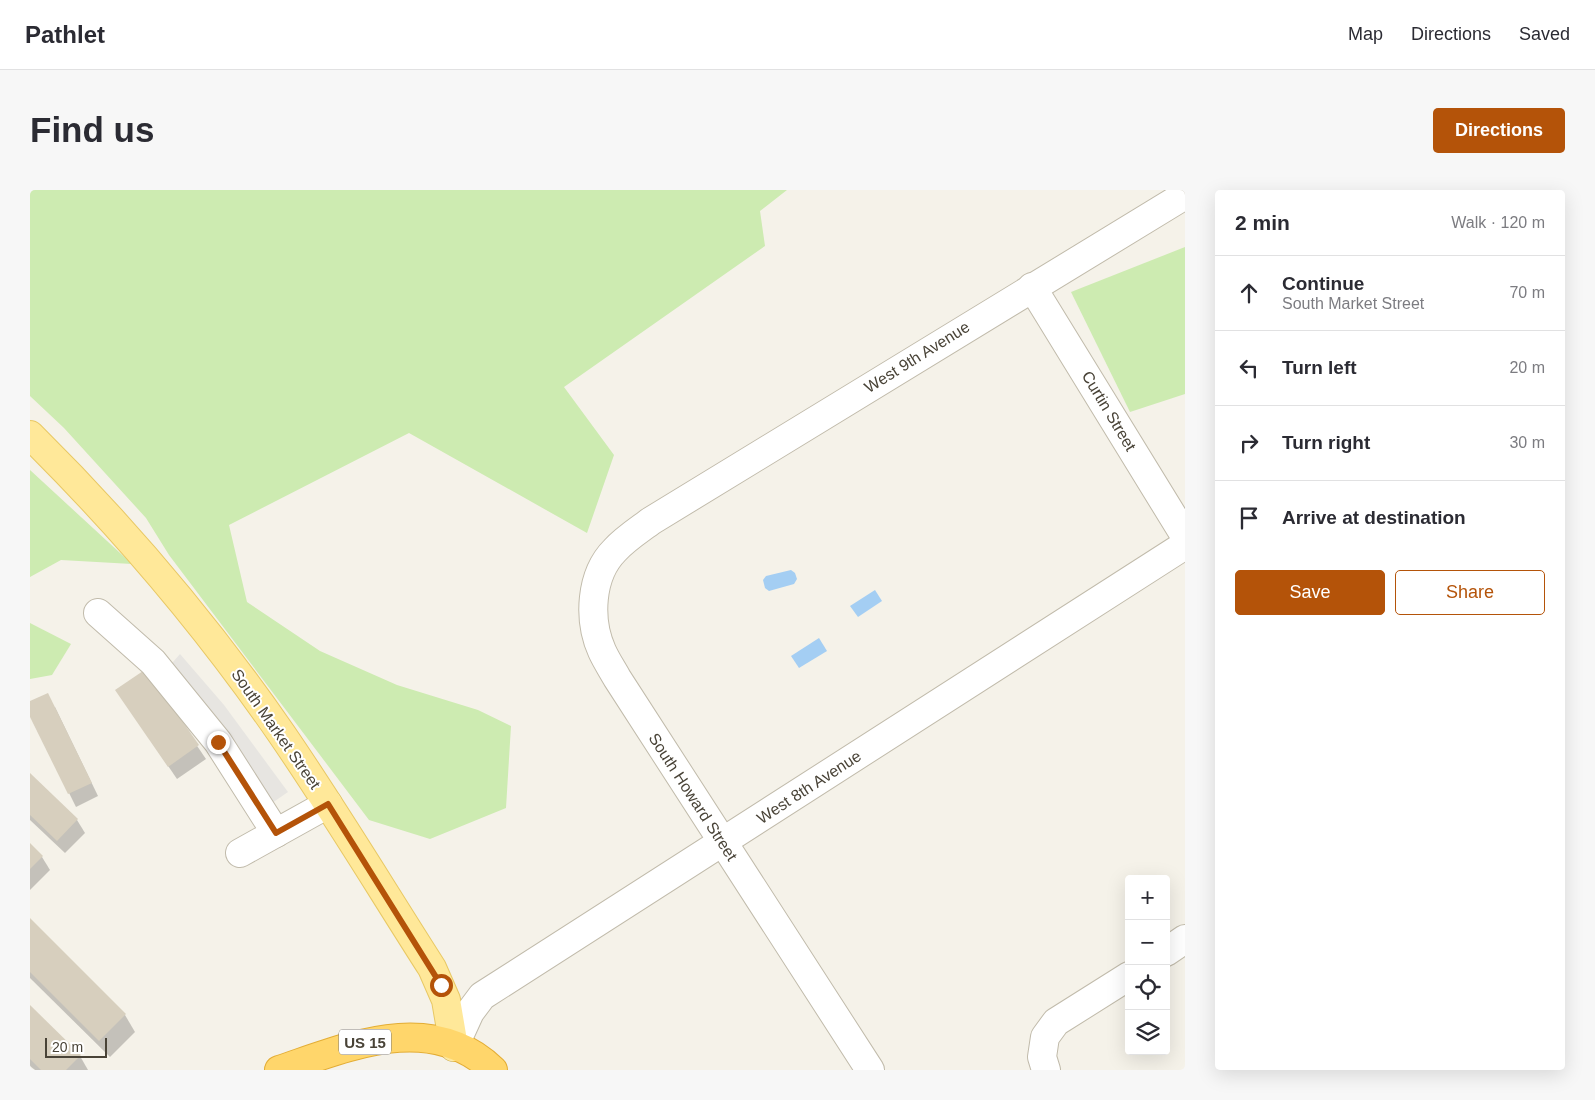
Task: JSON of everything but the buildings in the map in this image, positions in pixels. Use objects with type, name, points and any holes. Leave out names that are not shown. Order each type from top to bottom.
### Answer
[{"type":"highway","name":"US 15","points":[[279,1070],[380,1039],[418,1037],[454,1046],[471,1054],[493,1070]]},
{"type":"main road","name":"South Market Street","points":[[30,435],[113,521],[232,665],[281,733],[432,968],[446,1000],[454,1046]]},
{"type":"street","name":"West 9th Avenue","points":[[651,521],[1185,195]]},
{"type":"street","name":"Curtin Street","points":[[1032,287],[1185,536]]},
{"type":"street","name":"South Howard Street","points":[[651,521],[615,549],[600,574],[594,597],[593,620],[602,650],[617,678],[870,1070]]},
{"type":"street","name":"West 8th Avenue","points":[[454,1046],[470,1012],[482,996],[1185,545]]},
{"type":"street","points":[[98,613],[153,662],[218,742],[276,833]]},
{"type":"street","points":[[240,853],[328,804]]},
{"type":"street","points":[[1170,949],[1185,939]]},
{"type":"street","points":[[1046,1070],[1042,1057],[1045,1037],[1056,1022],[1125,979]]},
{"type":"green space","points":[[30,190],[787,190],[760,211],[765,246],[564,387],[614,455],[587,533],[409,433],[229,525],[247,602],[320,651],[397,685],[478,710],[511,726],[506,808],[430,839],[369,820],[169,555],[146,518],[64,428],[30,396]]},
{"type":"green space","points":[[1185,247],[1185,394],[1130,412],[1071,292]]},
{"type":"green space","points":[[30,470],[132,564],[61,560],[30,577]]},
{"type":"green space","points":[[30,623],[71,644],[52,675],[30,679]]},
{"type":"shaded area","points":[[180,654],[224,705],[288,792],[272,803],[166,670]]},
{"type":"water","points":[[791,570],[795,573],[797,579],[794,584],[769,591],[765,588],[763,580],[766,576]]},
{"type":"water","points":[[875,590],[882,601],[858,617],[850,606]]},
{"type":"water","points":[[819,638],[827,651],[799,668],[791,656]]},
{"type":"route","points":[[218,742],[276,833],[328,804],[441,985]]}]
